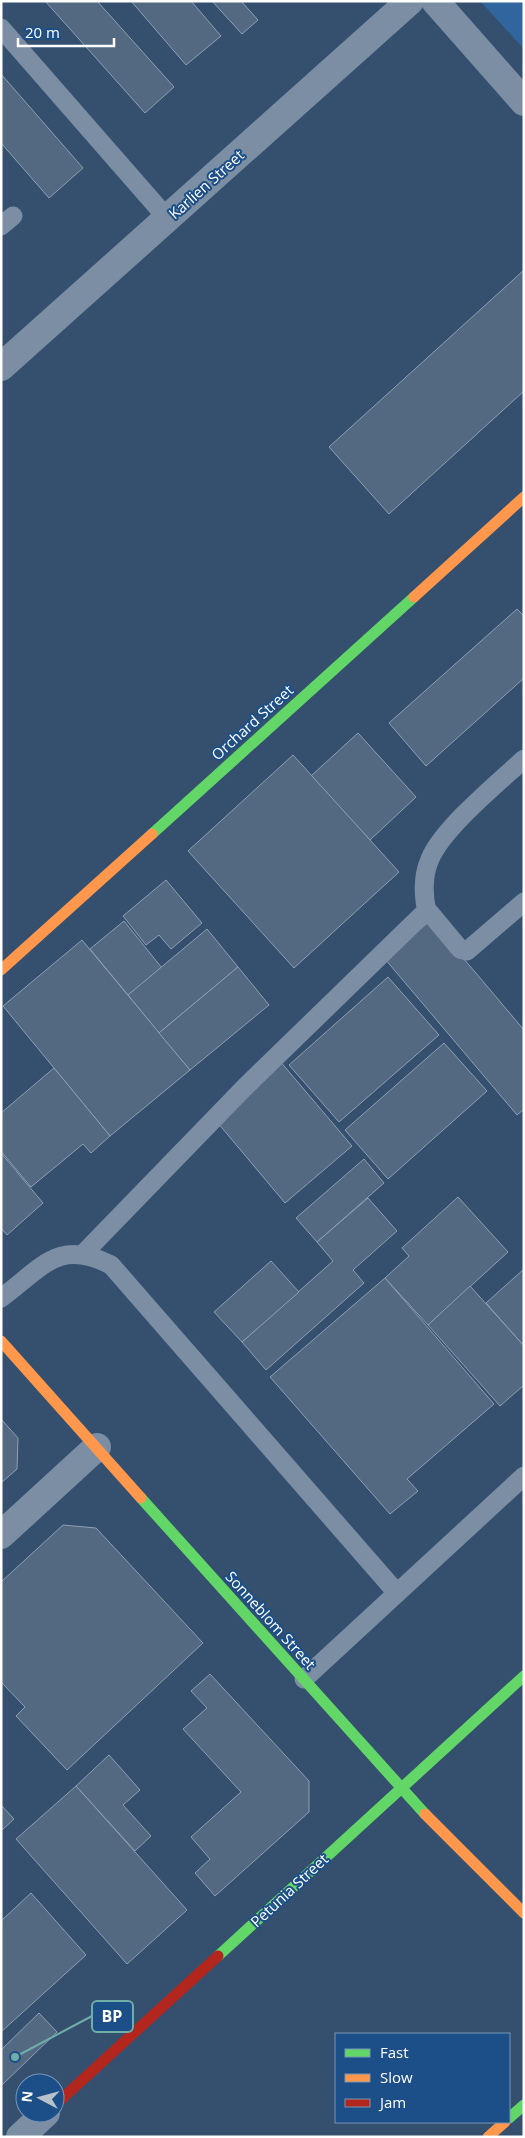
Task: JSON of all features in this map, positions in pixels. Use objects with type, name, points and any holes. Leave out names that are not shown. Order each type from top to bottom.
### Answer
[{"type":"street","name":"Karlien Street","points":[[1,366],[410,1]]},
{"type":"street","points":[[435,1],[524,102]]},
{"type":"street","name":"Orchard Street","points":[[1,970],[524,497]]},
{"type":"street","name":"Sonneblom Street","points":[[1,1341],[400,1788],[524,1912]]},
{"type":"street","points":[[1,1535],[97,1447]]},
{"type":"street","name":"Petunia Street","points":[[65,2096],[524,1676]]},
{"type":"street","points":[[510,2117],[524,2105]]},
{"type":"street","points":[[20,2137],[35,2123]]},
{"type":"street","points":[[488,2137],[504,2123]]},
{"type":"lane","points":[[1,28],[167,218]]},
{"type":"lane","points":[[524,759],[454,825],[430,859],[422,892],[427,912],[460,949],[468,951],[524,902]]},
{"type":"lane","points":[[83,1254],[244,1088],[427,912]]},
{"type":"lane","points":[[1,1298],[57,1257],[70,1253],[83,1254],[111,1265],[397,1593]]},
{"type":"lane","points":[[304,1679],[524,1476]]},
{"type":"shaded area","points":[[480,1],[524,1],[524,49]]},
{"type":"building","points":[[45,1],[97,1],[174,87],[145,113]]},
{"type":"building","points":[[131,1],[191,1],[221,36],[186,65]]},
{"type":"building","points":[[212,1],[241,1],[258,20],[242,34]]},
{"type":"building","points":[[1,74],[83,168],[49,198],[1,143]]},
{"type":"building","points":[[524,270],[524,391],[389,514],[329,447]]},
{"type":"building","points":[[517,609],[524,616],[524,678],[426,766],[389,723]]},
{"type":"building","points":[[358,733],[416,797],[370,840],[311,776]]},
{"type":"building","points":[[293,755],[399,872],[294,968],[188,851]]},
{"type":"building","points":[[166,880],[202,923],[171,949],[159,935],[146,945],[123,916]]},
{"type":"building","points":[[431,920],[524,1030],[524,1109],[517,1115],[385,959]]},
{"type":"building","points":[[124,921],[162,968],[128,995],[90,949]]},
{"type":"building","points":[[207,929],[238,967],[159,1033],[128,995]]},
{"type":"building","points":[[82,940],[190,1070],[110,1136],[3,1006]]},
{"type":"building","points":[[238,967],[269,1005],[190,1070],[159,1033]]},
{"type":"building","points":[[388,977],[439,1035],[339,1122],[289,1065]]},
{"type":"building","points":[[444,1043],[487,1091],[388,1179],[345,1130]]},
{"type":"building","points":[[279,1060],[352,1146],[285,1203],[212,1116]]},
{"type":"building","points":[[54,1068],[110,1136],[91,1153],[83,1144],[31,1187],[1,1151],[1,1113]]},
{"type":"building","points":[[1,1153],[43,1203],[7,1235],[1,1228]]},
{"type":"building","points":[[364,1159],[384,1183],[317,1242],[296,1218]]},
{"type":"building","points":[[458,1197],[508,1252],[428,1325],[385,1278],[409,1256],[402,1248]]},
{"type":"building","points":[[368,1198],[397,1231],[353,1270],[364,1283],[266,1370],[242,1342],[333,1261],[317,1242]]},
{"type":"building","points":[[271,1261],[299,1292],[242,1342],[214,1312]]},
{"type":"building","points":[[524,1269],[524,1346],[486,1303]]},
{"type":"building","points":[[385,1278],[494,1404],[407,1479],[418,1491],[390,1514],[270,1377]]},
{"type":"building","points":[[470,1286],[524,1346],[524,1385],[500,1406],[428,1325]]},
{"type":"building","points":[[1,1419],[18,1438],[17,1469],[1,1483]]},
{"type":"building","points":[[63,1525],[96,1528],[203,1643],[67,1770],[16,1716],[25,1707],[1,1682],[1,1582]]},
{"type":"building","points":[[210,1674],[309,1781],[309,1812],[215,1896],[195,1873],[210,1859],[191,1837],[241,1792],[183,1729],[207,1708],[191,1691]]},
{"type":"building","points":[[109,1755],[140,1790],[123,1805],[151,1836],[135,1851],[76,1786]]},
{"type":"building","points":[[76,1786],[187,1910],[127,1964],[16,1839]]},
{"type":"building","points":[[1,1805],[14,1819],[1,1831]]},
{"type":"building","points":[[31,1893],[86,1955],[1,2032],[1,1921]]},
{"type":"building","points":[[39,2013],[57,2032],[1,2086],[1,2050]]},
{"type":"traffic: fast","points":[[152,834],[414,597]]},
{"type":"traffic: fast","points":[[141,1498],[425,1814]]},
{"type":"traffic: fast","points":[[218,1956],[524,1676]]},
{"type":"traffic: fast","points":[[510,2117],[524,2105]]},
{"type":"traffic: slow","points":[[414,597],[524,497]]},
{"type":"traffic: slow","points":[[1,970],[152,834]]},
{"type":"traffic: slow","points":[[1,1341],[141,1498]]},
{"type":"traffic: slow","points":[[425,1814],[524,1913]]},
{"type":"traffic: slow","points":[[488,2137],[504,2123]]},
{"type":"traffic: jam","points":[[65,2096],[218,1956]]},
{"type":"place","name":"BP","points":[[15,2057]]}]
